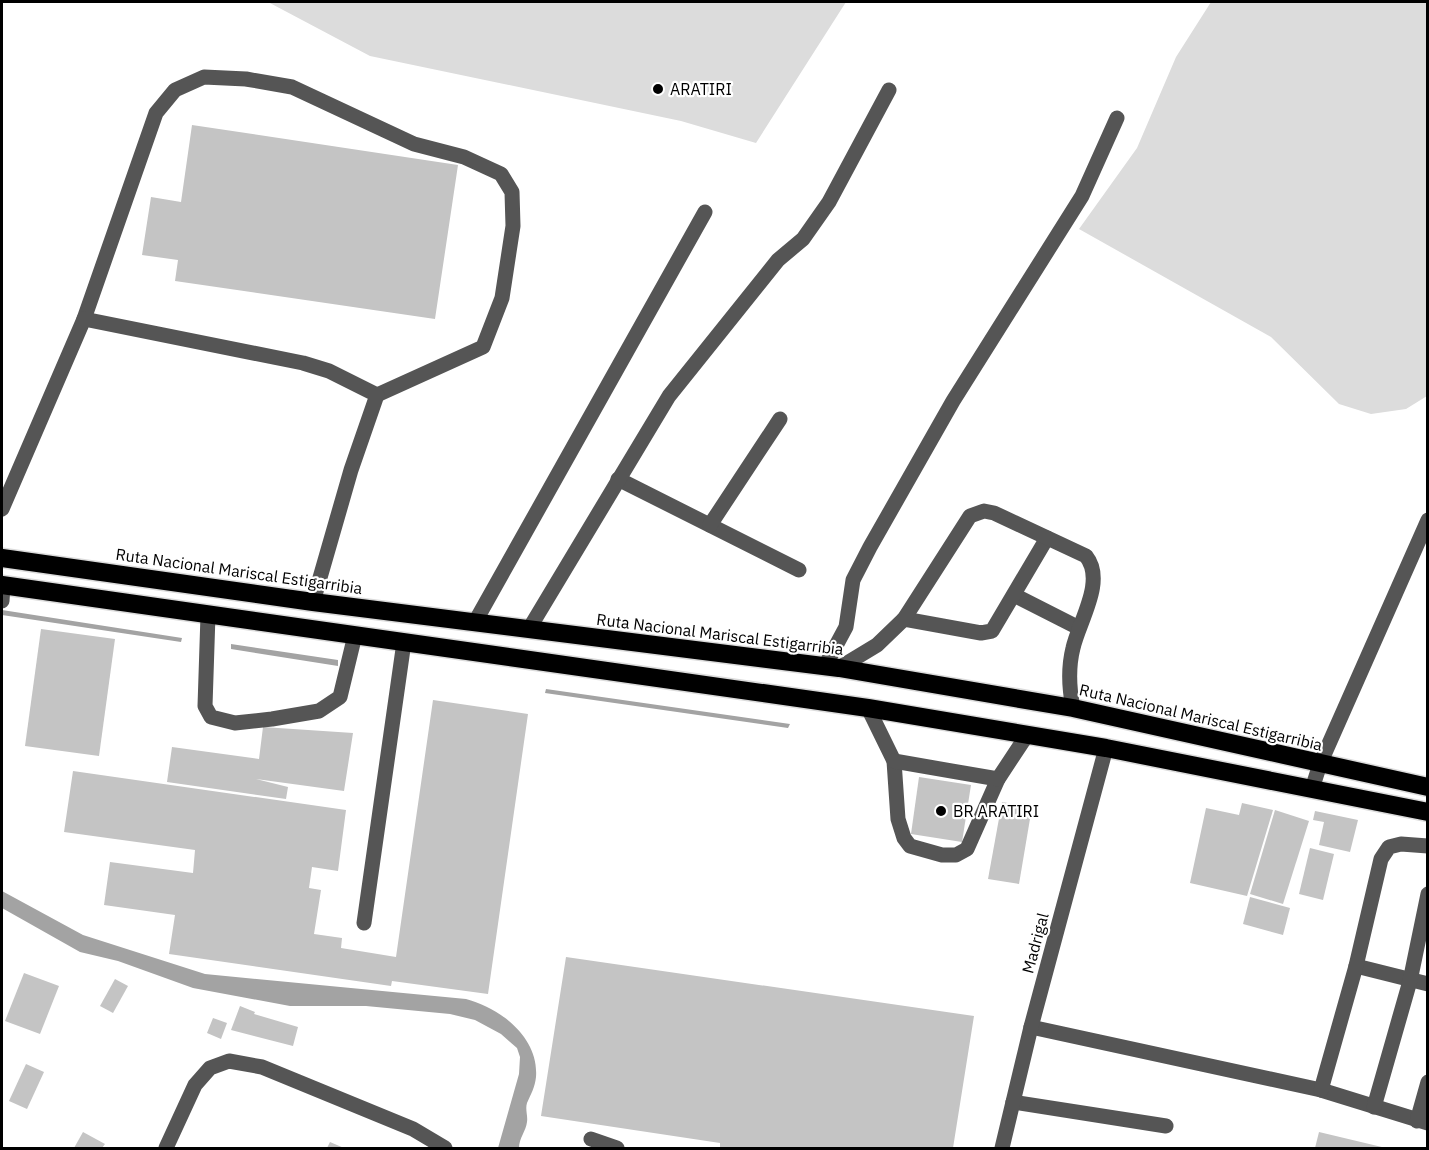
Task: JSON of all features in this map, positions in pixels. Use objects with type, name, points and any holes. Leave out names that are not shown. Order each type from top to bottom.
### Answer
[{"type":"highway","name":"Ruta Nacional Mariscal Estigarribia","points":[[2,558],[313,602],[832,667],[1073,708],[1428,787]]},
{"type":"highway","points":[[2,590],[208,615],[868,708],[1106,748],[1428,812]]},
{"type":"street","points":[[2,509],[84,319],[156,113],[175,90],[204,76],[246,78],[292,87],[414,144],[464,157],[501,174],[512,192],[513,226],[502,298],[483,346],[377,395],[351,470],[313,602]]},
{"type":"street","points":[[529,629],[669,396],[778,260],[804,239],[829,202],[889,90]]},
{"type":"street","points":[[832,667],[846,627],[853,580],[870,547],[953,401],[1082,196],[1117,118]]},
{"type":"street","points":[[475,622],[705,212]]},
{"type":"street","points":[[84,319],[303,363],[329,371],[377,395]]},
{"type":"street","points":[[710,525],[780,419]]},
{"type":"street","points":[[618,479],[799,570]]},
{"type":"street","points":[[832,667],[877,645],[904,619],[970,516],[977,512],[994,513],[1086,556],[1092,563],[1094,583],[1079,628],[1070,667],[1069,688],[1073,708]]},
{"type":"street","points":[[1312,789],[1320,764],[1428,520]]},
{"type":"street","points":[[904,619],[981,633],[992,631],[1047,538]]},
{"type":"street","points":[[1014,595],[1079,628]]},
{"type":"street","points":[[208,615],[205,706],[211,717],[236,723],[319,711],[340,697],[356,636]]},
{"type":"street","points":[[364,923],[404,642]]},
{"type":"street","points":[[868,708],[894,761],[898,819],[904,838],[910,846],[942,855],[956,855],[967,849],[998,779],[1027,735]]},
{"type":"street","name":"Madrigal","points":[[1002,1149],[1030,1027],[1106,748]]},
{"type":"street","points":[[894,761],[998,779]]},
{"type":"street","points":[[1321,1090],[1356,966],[1381,859],[1389,847],[1401,844],[1428,846]]},
{"type":"street","points":[[1374,1107],[1410,981],[1428,894]]},
{"type":"street","points":[[1356,966],[1428,984]]},
{"type":"street","points":[[1030,1027],[1321,1090],[1422,1122],[1428,1082]]},
{"type":"street","points":[[166,1149],[195,1085],[210,1068],[230,1061],[271,1070],[413,1129],[446,1149]]},
{"type":"street","points":[[1013,1102],[1166,1126]]},
{"type":"street","points":[[591,1139],[617,1149]]},
{"type":"shaded area","name":"ARATIRI","points":[[268,2],[846,2],[756,143],[681,121],[370,56]]},
{"type":"shaded area","points":[[1211,2],[1427,2],[1427,396],[1406,409],[1371,414],[1339,404],[1271,337],[1079,229],[1137,148],[1176,57]]},
{"type":"shaded area","points":[[2,610],[182,638],[181,642],[2,615]]},
{"type":"shaded area","points":[[231,644],[338,660],[338,666],[231,649]]},
{"type":"shaded area","points":[[546,689],[790,724],[788,728],[545,693]]},
{"type":"shaded area","points":[[2,891],[83,935],[205,974],[466,999],[492,1009],[515,1026],[524,1037],[535,1063],[536,1077],[527,1103],[527,1122],[519,1148],[498,1148],[519,1074],[520,1057],[517,1048],[501,1034],[475,1020],[450,1014],[366,1006],[290,1006],[193,988],[118,961],[80,952],[2,908]]},
{"type":"building","points":[[192,125],[458,165],[435,319],[175,281],[178,260],[142,255],[151,197],[181,202]]},
{"type":"building","points":[[41,629],[115,639],[99,756],[25,746]]},
{"type":"building","points":[[433,700],[528,714],[488,994],[392,981],[391,986],[169,954],[175,915],[104,905],[110,862],[193,873],[195,850],[64,832],[73,771],[346,810],[338,871],[312,867],[309,888],[321,890],[314,934],[342,938],[341,948],[396,957]]},
{"type":"building","points":[[263,727],[353,733],[344,791],[256,779],[288,787],[286,799],[167,782],[172,747],[259,759]]},
{"type":"building","points":[[919,777],[971,785],[962,842],[911,834]]},
{"type":"building","points":[[1002,802],[1032,807],[1019,884],[988,879]]},
{"type":"building","points":[[1242,803],[1273,810],[1247,896],[1190,883],[1206,808],[1239,815]]},
{"type":"building","points":[[1275,810],[1309,821],[1283,904],[1250,894]]},
{"type":"building","points":[[1315,811],[1358,820],[1350,852],[1319,845],[1324,822],[1313,820]]},
{"type":"building","points":[[1310,848],[1334,854],[1323,900],[1299,894]]},
{"type":"building","points":[[1250,897],[1290,908],[1283,935],[1243,924]]},
{"type":"building","points":[[566,957],[974,1016],[953,1148],[720,1148],[720,1143],[541,1116]]},
{"type":"building","points":[[24,973],[59,986],[40,1034],[5,1021]]},
{"type":"building","points":[[115,979],[128,986],[113,1013],[100,1006]]},
{"type":"building","points":[[240,1006],[255,1012],[254,1014],[298,1027],[293,1046],[231,1030]]},
{"type":"building","points":[[213,1018],[227,1023],[221,1039],[207,1033]]},
{"type":"building","points":[[26,1064],[44,1072],[27,1109],[9,1101]]},
{"type":"building","points":[[83,1132],[105,1144],[102,1148],[74,1148]]},
{"type":"building","points":[[1319,1132],[1386,1148],[1315,1148]]},
{"type":"building","points":[[330,1142],[344,1148],[327,1148]]},
{"type":"place","name":"ARATIRI","points":[[658,89]]},
{"type":"place","name":"BR ARATIRI","points":[[941,811]]}]
